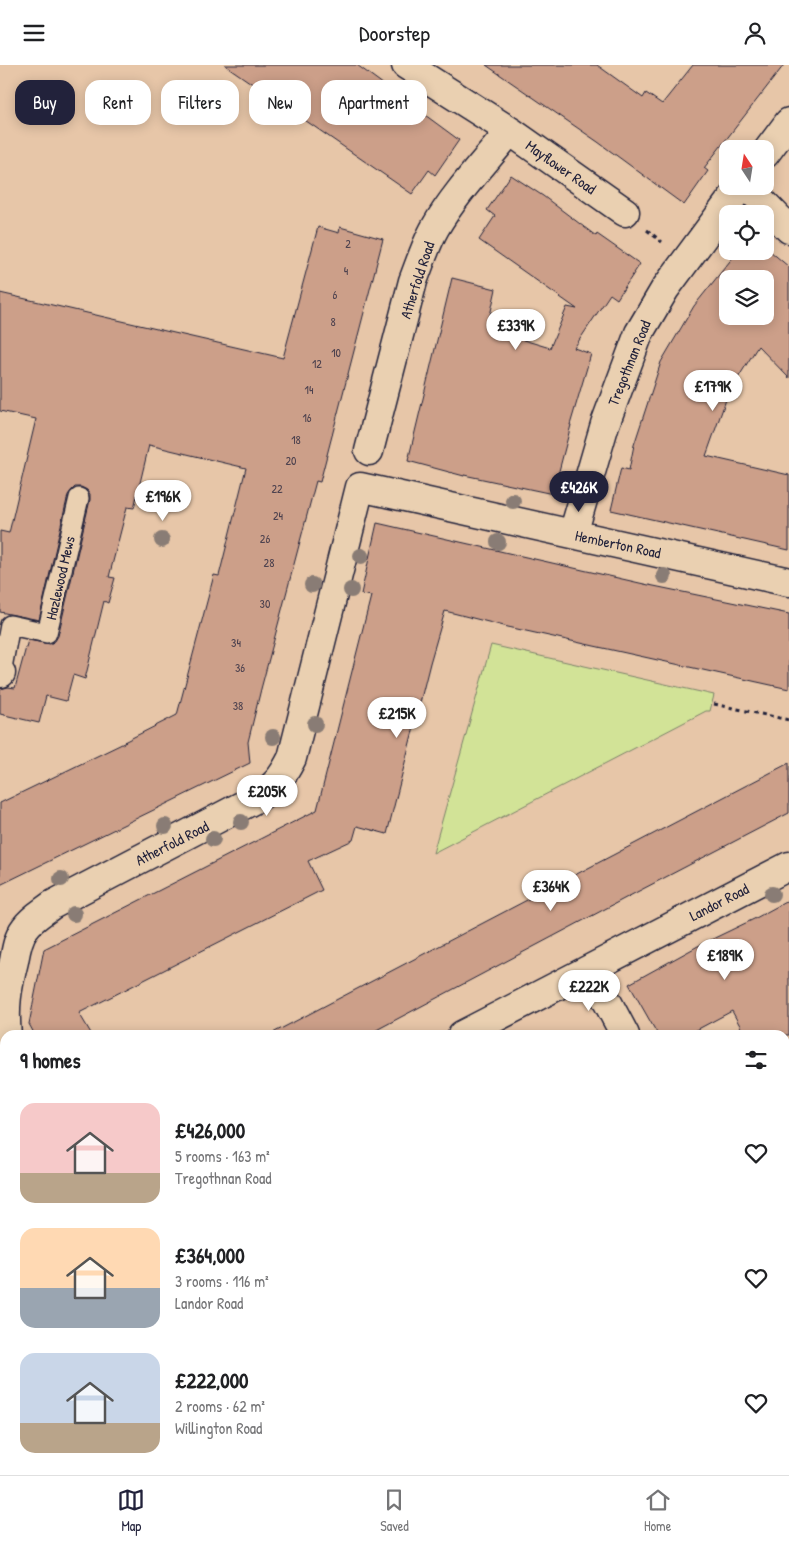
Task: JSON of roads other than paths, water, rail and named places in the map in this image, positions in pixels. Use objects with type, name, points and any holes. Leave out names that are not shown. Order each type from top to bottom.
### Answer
[{"type":"street","name":"Mayflower Road","points":[[406,65],[510,131],[625,212]]},
{"type":"street","points":[[774,142],[789,122]]},
{"type":"street","name":"Atherfold Road","points":[[369,451],[422,255],[434,229],[448,207],[510,131]]},
{"type":"street","name":"Tregothnan Road","points":[[573,534],[605,424],[639,333],[652,310],[686,261],[735,195]]},
{"type":"street","points":[[756,195],[789,229]]},
{"type":"street","name":"Atherfold Road","points":[[6,1030],[6,995],[17,944],[25,929],[36,917],[52,905],[255,799],[272,789],[284,774],[292,758],[360,487]]},
{"type":"street","name":"Hemberton Road","points":[[360,487],[789,582]]},
{"type":"street","name":"Landor Road","points":[[472,1030],[789,866]]},
{"type":"street","points":[[590,969],[622,1030]]},
{"type":"lane","name":"Hazlewood Mews","points":[[0,673],[10,625],[47,633],[79,497]]}]
